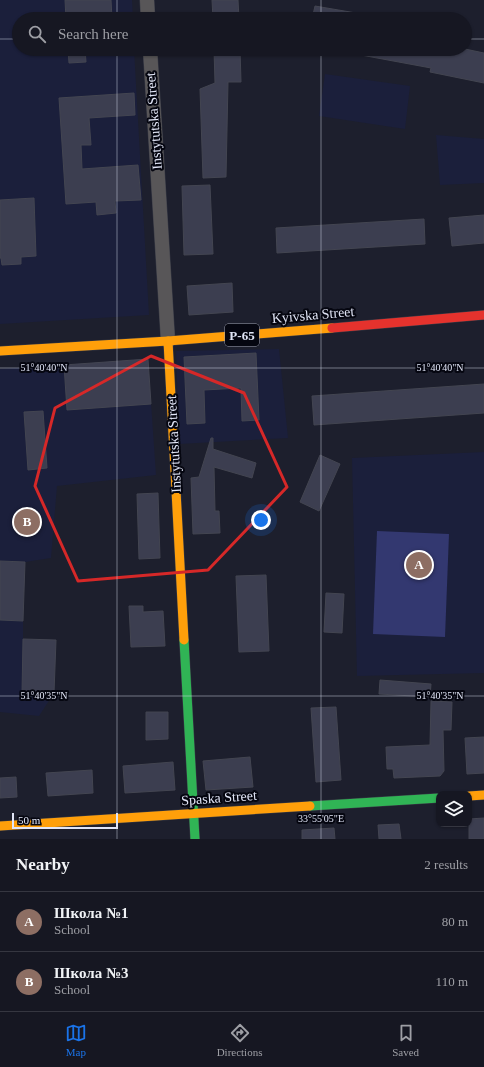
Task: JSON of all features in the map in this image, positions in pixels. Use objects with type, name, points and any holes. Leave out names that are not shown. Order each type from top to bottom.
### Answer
[{"type":"street","points":[[147,0],[148,12]]},
{"type":"street","name":"Instytutska Street","points":[[150,56],[168,341],[195,839]]},
{"type":"street","name":"Kyivska Street","points":[[0,351],[168,341],[484,316]]},
{"type":"street","points":[[472,796],[484,795]]},
{"type":"street","name":"Spaska Street","points":[[0,826],[436,798]]},
{"type":"highlighted area","points":[[151,356],[244,393],[287,487],[208,570],[78,581],[35,486],[55,408]]},
{"type":"shaded area","points":[[0,0],[132,0],[133,12],[12,12],[12,56],[134,56],[149,315],[0,324]]},
{"type":"shaded area","points":[[325,74],[410,86],[405,129],[319,116]]},
{"type":"shaded area","points":[[436,135],[484,139],[484,183],[440,185]]},
{"type":"shaded area","points":[[279,349],[288,438],[179,444],[176,351]]},
{"type":"shaded area","points":[[148,359],[156,475],[57,486],[51,558],[25,562],[23,621],[23,639],[56,640],[54,693],[39,716],[0,712],[0,369]]},
{"type":"shaded area","points":[[484,452],[484,673],[357,676],[352,458]]},
{"type":"shaded area","points":[[377,531],[449,534],[445,637],[373,634]]},
{"type":"building","points":[[65,0],[111,0],[112,12],[66,12]]},
{"type":"building","points":[[212,0],[238,0],[239,12],[213,12]]},
{"type":"building","points":[[315,6],[350,12],[314,12]]},
{"type":"building","points":[[472,50],[484,53],[484,83],[430,72],[431,68],[366,56],[472,56]]},
{"type":"building","points":[[68,56],[86,56],[86,62],[69,63]]},
{"type":"building","points":[[214,56],[240,56],[241,82],[228,82],[226,177],[203,178],[200,89],[215,83]]},
{"type":"building","points":[[134,93],[135,115],[89,118],[91,145],[81,145],[82,169],[138,165],[141,200],[115,201],[116,213],[97,215],[96,202],[66,204],[59,98]]},
{"type":"building","points":[[210,185],[213,254],[184,255],[182,186]]},
{"type":"building","points":[[34,198],[36,256],[21,257],[21,264],[2,265],[0,258],[0,200]]},
{"type":"building","points":[[484,215],[484,243],[452,246],[449,218]]},
{"type":"building","points":[[424,219],[425,244],[277,253],[276,228]]},
{"type":"building","points":[[232,283],[233,312],[189,315],[187,286]]},
{"type":"building","points":[[256,353],[259,420],[242,421],[241,388],[204,390],[205,423],[187,424],[184,357]]},
{"type":"building","points":[[148,359],[151,404],[67,410],[64,365]]},
{"type":"building","points":[[484,384],[484,413],[314,425],[312,396]]},
{"type":"building","points":[[43,411],[47,468],[28,470],[24,412]]},
{"type":"building","points":[[211,438],[213,438],[213,449],[256,463],[252,478],[214,467],[215,511],[219,511],[220,533],[193,534],[191,478],[199,477]]},
{"type":"building","points":[[320,455],[340,464],[319,511],[300,502]]},
{"type":"building","points":[[158,493],[160,558],[139,559],[137,494]]},
{"type":"building","points":[[0,561],[25,562],[23,621],[0,620]]},
{"type":"building","points":[[266,575],[269,651],[239,652],[236,576]]},
{"type":"building","points":[[326,593],[344,594],[342,633],[324,632]]},
{"type":"building","points":[[129,606],[143,606],[143,612],[163,611],[165,646],[131,647]]},
{"type":"building","points":[[23,639],[56,640],[54,693],[22,693]]},
{"type":"building","points":[[380,680],[431,684],[430,697],[379,694]]},
{"type":"building","points":[[431,701],[452,702],[451,730],[443,730],[444,771],[440,776],[394,778],[393,769],[387,769],[386,747],[430,745]]},
{"type":"building","points":[[336,707],[341,780],[316,782],[311,708]]},
{"type":"building","points":[[146,712],[168,712],[168,739],[146,740]]},
{"type":"building","points":[[484,737],[484,773],[467,774],[465,738]]},
{"type":"building","points":[[250,757],[253,787],[206,790],[203,761]]},
{"type":"building","points":[[173,762],[175,790],[125,793],[123,766]]},
{"type":"building","points":[[92,770],[93,793],[48,796],[46,773]]},
{"type":"building","points":[[16,777],[17,797],[0,798],[0,778]]},
{"type":"building","points":[[484,818],[484,839],[469,839],[469,827],[472,827],[472,819]]},
{"type":"building","points":[[399,824],[401,839],[379,839],[378,825]]},
{"type":"building","points":[[334,828],[335,839],[302,839],[302,830]]},
{"type":"traffic: fast","points":[[184,640],[195,839]]},
{"type":"traffic: fast","points":[[310,806],[436,798]]},
{"type":"traffic: slow","points":[[0,351],[168,341],[332,328]]},
{"type":"traffic: slow","points":[[168,341],[184,640]]},
{"type":"traffic: slow","points":[[472,796],[484,795]]},
{"type":"traffic: slow","points":[[0,826],[310,806]]},
{"type":"traffic: jam","points":[[332,328],[484,315]]},
{"type":"place","name":"Школа №3","points":[[27,522]]},
{"type":"place","name":"Школа №1","points":[[419,565]]}]
